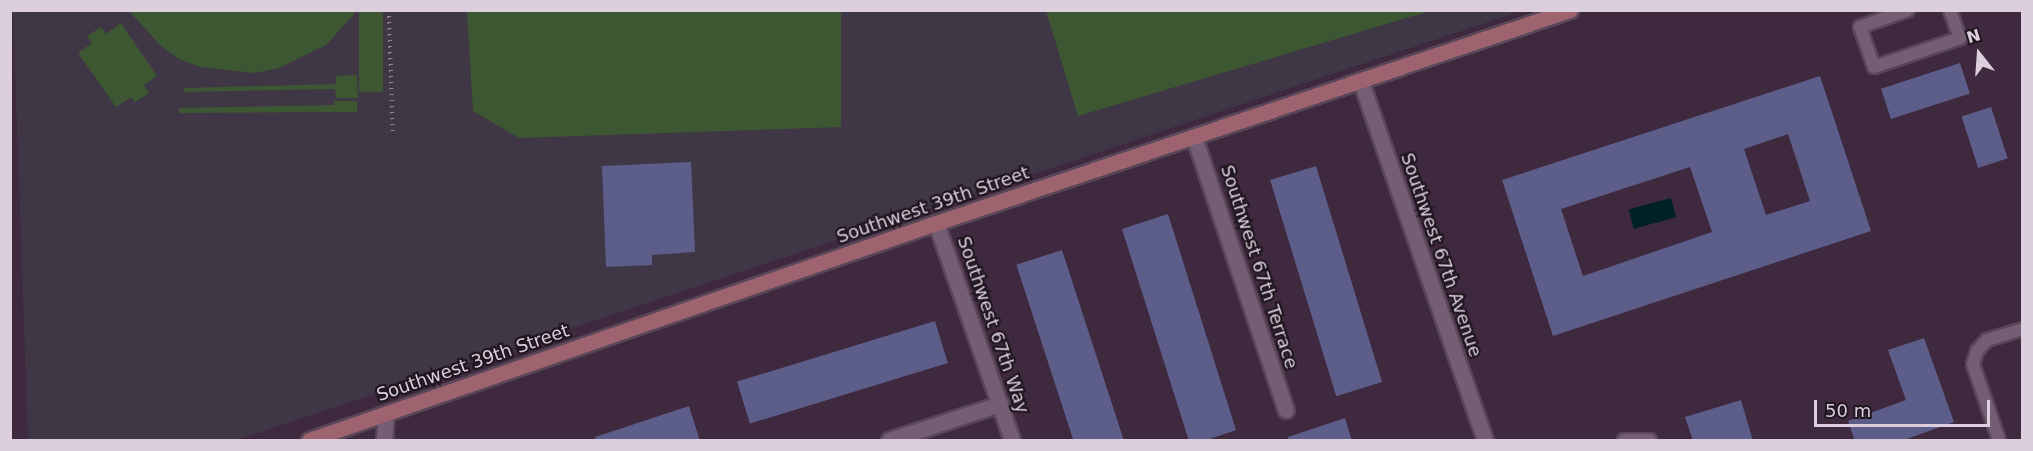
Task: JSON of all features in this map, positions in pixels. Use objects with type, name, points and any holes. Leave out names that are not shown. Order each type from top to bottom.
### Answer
[{"type":"street","name":"Southwest 39th Street","points":[[309,441],[936,223],[1361,82],[1550,14],[1570,10]]},
{"type":"street","name":"Southwest 67th Avenue","points":[[1361,82],[1485,441]]},
{"type":"street","name":"Southwest 67th Terrace","points":[[1194,137],[1286,410]]},
{"type":"street","name":"Southwest 67th Way","points":[[936,223],[1012,441]]},
{"type":"street","points":[[889,441],[1000,404]]},
{"type":"street","points":[[384,441],[386,414]]},
{"type":"lane","points":[[1908,10],[1888,14],[1860,27],[1874,67],[1960,38],[1950,10]]},
{"type":"lane","points":[[1999,441],[1973,364],[1977,351],[1987,340],[2022,329]]},
{"type":"lane","points":[[1624,441],[1650,441]]},
{"type":"path","points":[[389,10],[393,135]]},
{"type":"shaded area","points":[[13,11],[1521,11],[237,440],[28,440]]},
{"type":"shaded area","points":[[1671,198],[1676,217],[1634,229],[1628,209]]},
{"type":"green space","points":[[1046,10],[1430,11],[1078,116]]},
{"type":"green space","points":[[129,11],[357,11],[326,45],[279,68],[255,73],[200,67],[179,59],[161,46]]},
{"type":"green space","points":[[359,11],[383,11],[383,92],[359,92]]},
{"type":"green space","points":[[467,11],[841,11],[841,127],[519,138],[473,111]]},
{"type":"green space","points":[[121,23],[157,76],[144,85],[149,93],[135,102],[131,97],[116,107],[78,53],[92,43],[87,36],[101,27],[106,34]]},
{"type":"green space","points":[[357,75],[358,98],[336,98],[335,89],[184,92],[184,88],[336,84],[336,76]]},
{"type":"green space","points":[[334,101],[357,101],[357,112],[179,113],[179,108],[334,105]]},
{"type":"building","points":[[1960,63],[1970,93],[1891,119],[1881,89]]},
{"type":"building","points":[[1820,76],[1871,231],[1553,336],[1502,180]],"holes":[[[1788,134],[1810,201],[1766,215],[1744,149]],[[1690,167],[1712,232],[1583,276],[1561,209]]]},
{"type":"building","points":[[1991,107],[2008,158],[1978,168],[1962,117]]},
{"type":"building","points":[[691,162],[695,252],[652,255],[652,265],[606,267],[602,166]]},
{"type":"building","points":[[1316,166],[1382,382],[1336,396],[1270,180]]},
{"type":"building","points":[[1168,214],[1236,430],[1204,441],[1189,441],[1122,229]]},
{"type":"building","points":[[1062,250],[1124,440],[1073,440],[1016,265]]},
{"type":"building","points":[[935,321],[948,363],[750,424],[737,382]]},
{"type":"building","points":[[1924,338],[1954,422],[1901,441],[1855,441],[1848,421],[1906,400],[1888,350]]},
{"type":"building","points":[[1741,400],[1753,441],[1693,441],[1685,417]]},
{"type":"building","points":[[689,406],[700,441],[596,441],[595,437]]},
{"type":"building","points":[[1345,418],[1352,441],[1288,441],[1288,437]]}]
